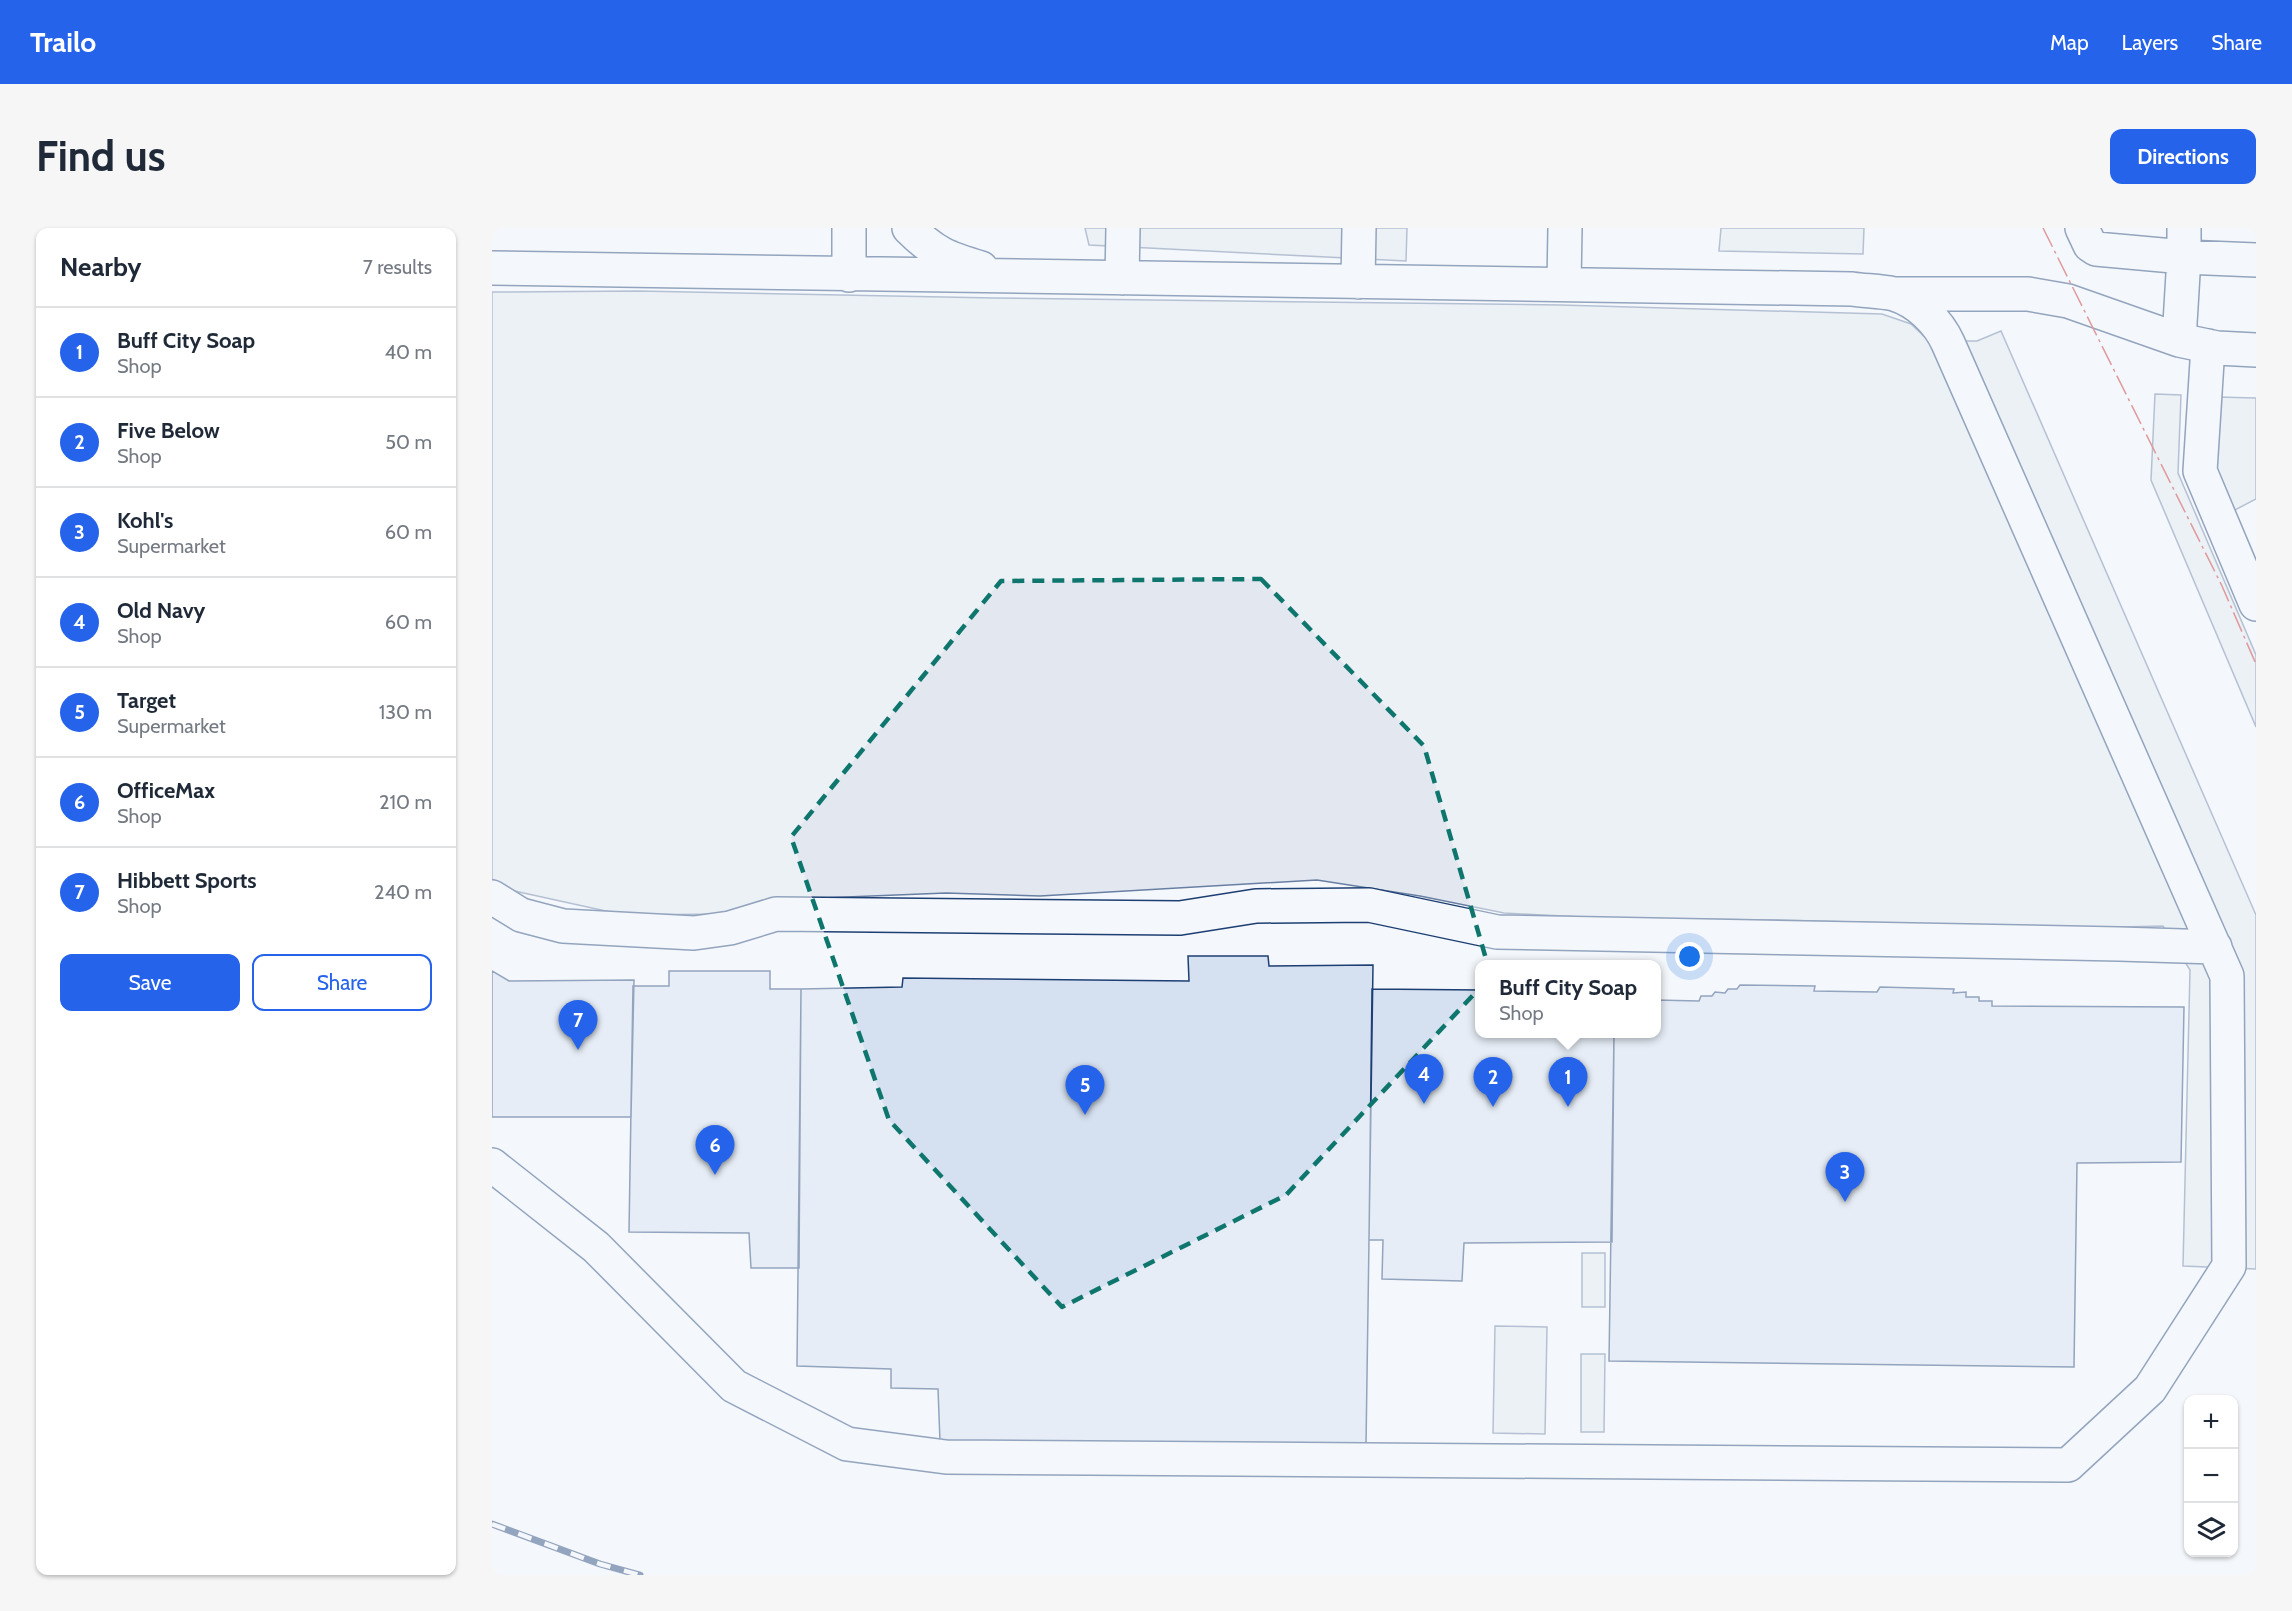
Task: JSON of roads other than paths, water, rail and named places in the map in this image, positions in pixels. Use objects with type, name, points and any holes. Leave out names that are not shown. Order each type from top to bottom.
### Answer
[{"type":"lane","points":[[849,228],[849,275]]},
{"type":"lane","points":[[909,228],[927,247],[947,258],[1020,277]]},
{"type":"lane","points":[[1122,278],[1123,228]]},
{"type":"lane","points":[[1358,282],[1359,228]]},
{"type":"lane","points":[[1564,284],[1565,228]]},
{"type":"lane","points":[[2082,228],[2090,245],[2096,249],[2184,242],[2256,260]]},
{"type":"lane","points":[[2184,242],[2194,343],[2200,471],[2256,604]]},
{"type":"lane","points":[[492,268],[1852,289],[1894,294],[2028,294],[2068,301],[2194,343],[2256,350]]},
{"type":"lane","points":[[492,1165],[596,1247],[734,1386],[847,1444],[946,1457],[2068,1465],[2150,1389],[2229,1266],[2227,976],[1942,329],[1916,304],[1894,294]]},
{"type":"lane","points":[[492,897],[521,915],[563,926],[694,933],[730,928],[776,914],[1180,918],[1256,906],[1369,906],[1497,933],[2215,947]]},
{"type":"railway","points":[[492,1524],[600,1564],[640,1575]]},
{"type":"place","name":"Hibbett Sports","points":[[578,1050]]},
{"type":"place","name":"Old Navy","points":[[1424,1104]]},
{"type":"place","name":"Five Below","points":[[1493,1107]]},
{"type":"place","name":"Buff City Soap","points":[[1568,1107]]},
{"type":"place","name":"Target","points":[[1085,1115]]},
{"type":"place","name":"OfficeMax","points":[[715,1175]]},
{"type":"place","name":"Kohl's","points":[[1845,1202]]}]
